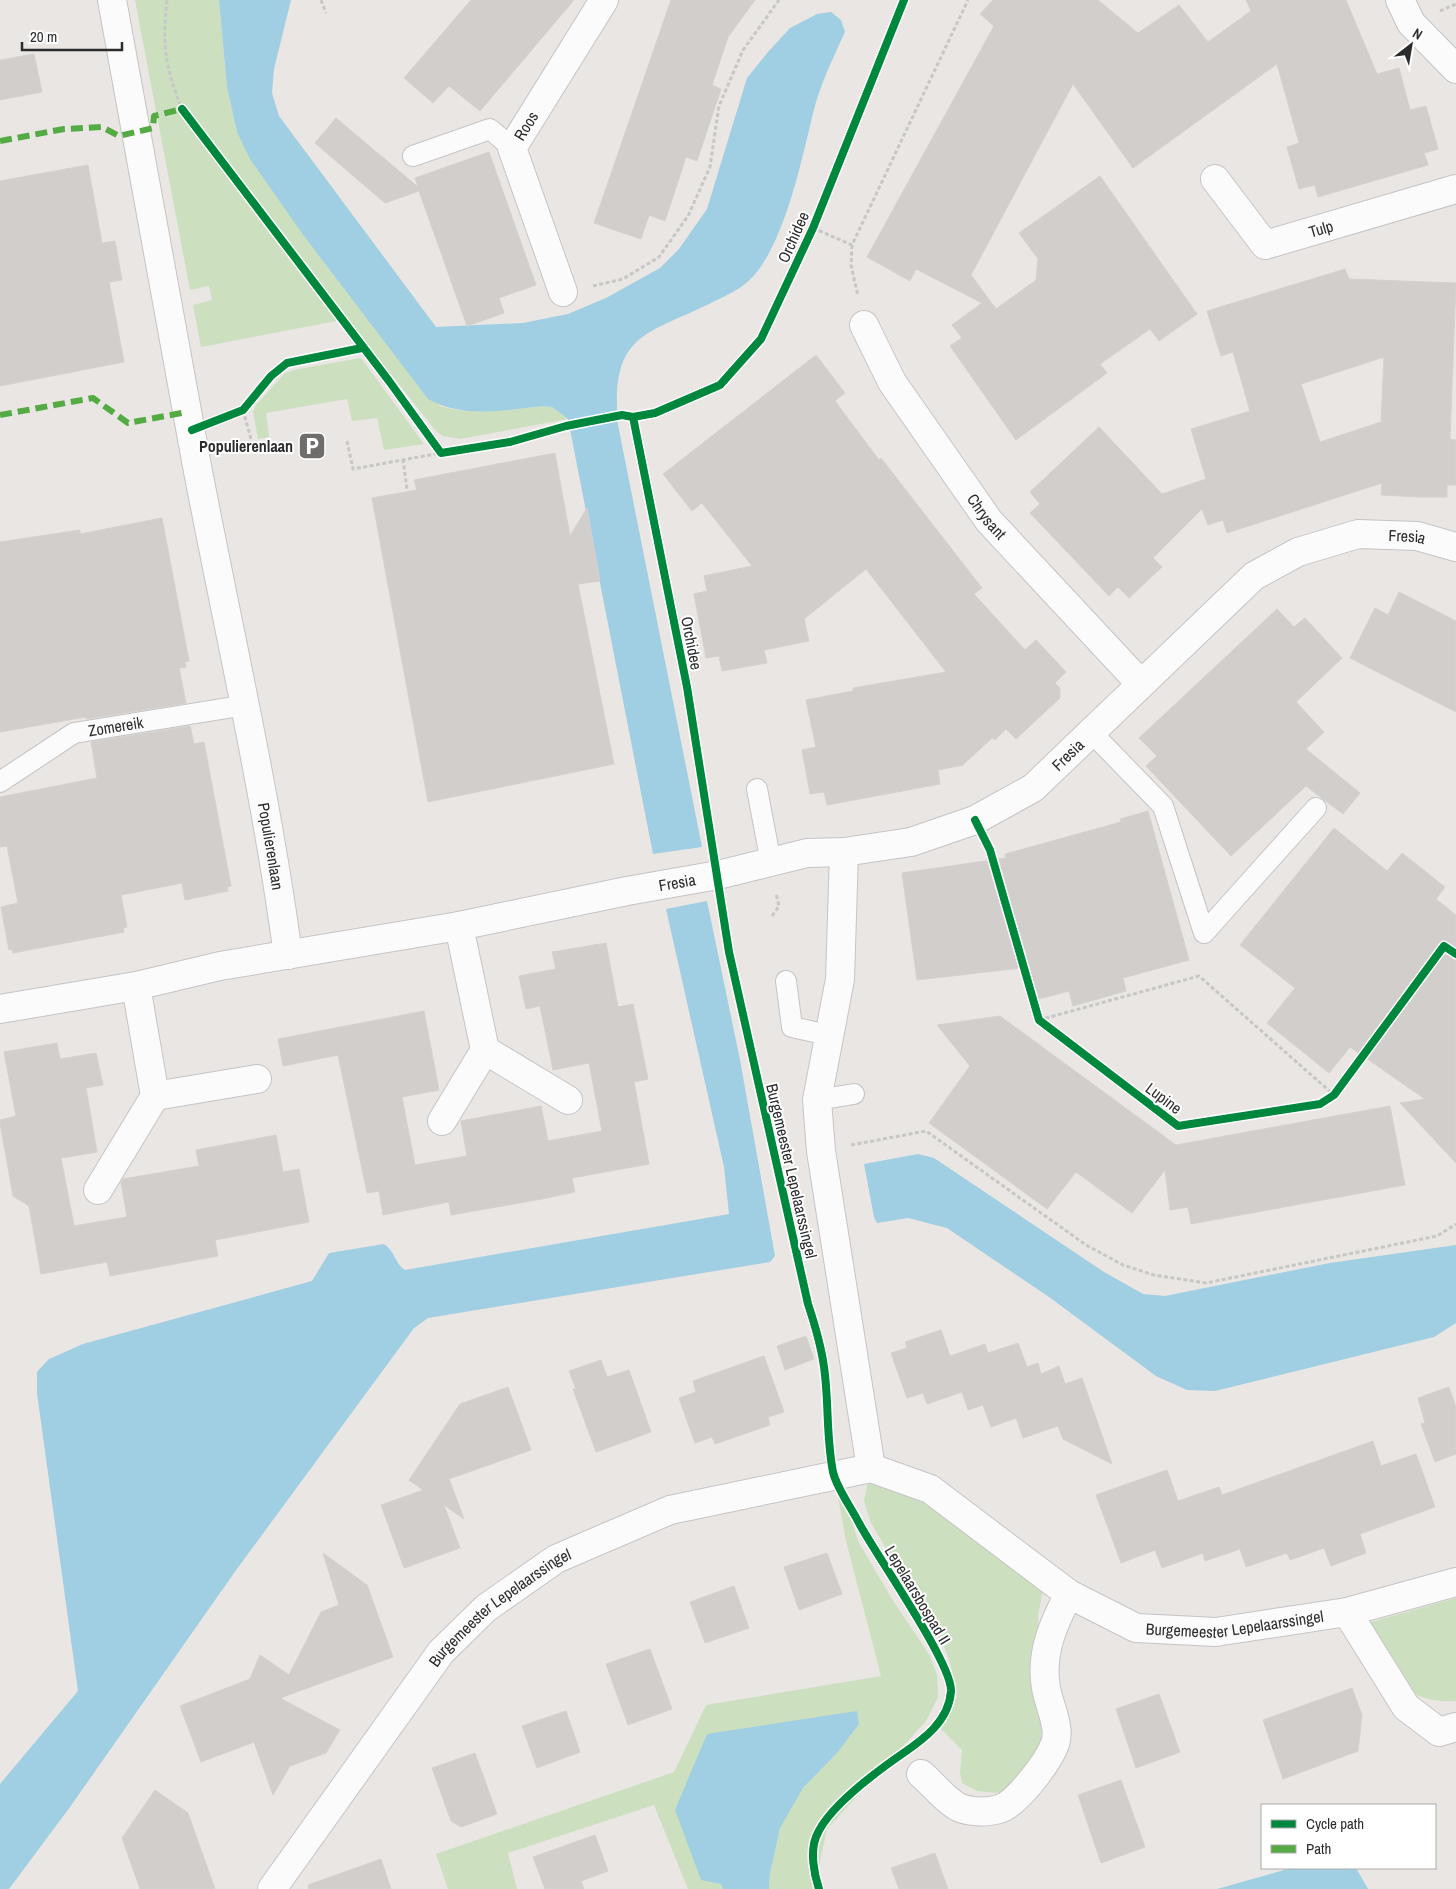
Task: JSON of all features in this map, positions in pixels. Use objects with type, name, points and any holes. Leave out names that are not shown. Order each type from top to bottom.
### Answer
[{"type":"street","name":"Populierenlaan","points":[[112,0],[192,430],[246,705],[277,874],[288,956]]},
{"type":"street","name":"Roos","points":[[563,292],[512,148],[604,0]]},
{"type":"street","points":[[1400,0],[1411,23],[1456,69]]},
{"type":"street","name":"Tulp","points":[[1215,179],[1265,245],[1456,189]]},
{"type":"street","name":"Chrysant","points":[[864,325],[892,382],[989,521],[1141,684]]},
{"type":"street","name":"Fresia","points":[[459,926],[771,863],[807,853],[844,852],[911,842],[974,820],[1033,788],[1254,576],[1298,552],[1358,534],[1417,536],[1456,547]]},
{"type":"street","name":"Burgemeester Lepelaarssingel","points":[[844,852],[840,979],[817,1100],[821,1151],[871,1468]]},
{"type":"street","points":[[0,1009],[136,986],[220,966],[459,926],[485,1050],[442,1120]]},
{"type":"street","points":[[98,1190],[155,1096],[136,986]]},
{"type":"street","points":[[485,1050],[568,1100]]},
{"type":"street","points":[[155,1096],[257,1079]]},
{"type":"street","name":"Burgemeester Lepelaarssingel","points":[[272,1889],[441,1652],[486,1608],[556,1559],[670,1510],[871,1468],[930,1489],[1068,1594],[1136,1628],[1216,1632],[1347,1612],[1456,1582]]},
{"type":"street","points":[[921,1774],[957,1806],[981,1812],[1000,1809],[1024,1790],[1055,1743],[1055,1724],[1046,1687],[1046,1652],[1053,1624],[1068,1594]]},
{"type":"street","points":[[1347,1612],[1406,1707],[1439,1732],[1456,1727]]},
{"type":"lane","points":[[413,156],[490,129],[512,148]]},
{"type":"lane","name":"Zomereik","points":[[0,782],[74,734],[246,705]]},
{"type":"lane","points":[[1091,732],[1163,806],[1204,932],[1316,808]]},
{"type":"lane","points":[[757,789],[771,863]]},
{"type":"lane","points":[[786,980],[792,1027],[828,1035]]},
{"type":"lane","points":[[817,1100],[854,1094]]},
{"type":"path","points":[[167,0],[164,38],[168,75],[182,109],[188,116]]},
{"type":"path","points":[[321,0],[326,13]]},
{"type":"path","points":[[563,292],[623,279],[659,257],[688,216],[710,167],[719,106],[743,50],[778,0]]},
{"type":"path","points":[[864,325],[851,265],[852,245],[968,0]]},
{"type":"path","points":[[813,228],[852,245]]},
{"type":"path","points":[[192,430],[243,410],[248,404]]},
{"type":"path","points":[[243,410],[255,454]]},
{"type":"path","points":[[347,441],[353,469],[451,451]]},
{"type":"path","points":[[435,445],[441,453]]},
{"type":"path","points":[[402,460],[407,490]]},
{"type":"path","points":[[1039,1020],[1199,976],[1334,1094]]},
{"type":"path","points":[[1036,1011],[1039,1020],[1047,1026]]},
{"type":"path","points":[[1327,1099],[1340,1087]]},
{"type":"path","points":[[821,1151],[926,1131],[1086,1245],[1116,1261],[1154,1275],[1206,1283],[1437,1236],[1452,1229],[1456,1224]]},
{"type":"green space","points":[[135,0],[219,0],[227,87],[237,132],[440,406],[465,411],[478,411],[543,406],[552,407],[568,419],[460,439],[443,436],[436,431],[347,319],[201,347],[193,305],[212,300],[209,286],[190,290]]},
{"type":"green space","points":[[361,358],[424,444],[384,450],[377,418],[352,421],[347,399],[266,413],[269,437],[258,439],[253,412],[256,405],[285,373]]},
{"type":"green space","points":[[902,1478],[1009,1567],[1043,1590],[1038,1616],[1044,1721],[1039,1750],[1014,1786],[996,1793],[977,1791],[962,1783],[960,1772],[962,1750],[940,1728],[946,1718],[953,1698],[953,1678],[948,1657],[944,1647],[871,1523],[864,1501],[868,1482]]},
{"type":"green space","points":[[836,1486],[842,1490],[858,1541],[892,1599],[930,1656],[937,1675],[938,1697],[926,1721],[827,1829],[818,1871],[823,1889],[769,1889],[770,1873],[779,1828],[803,1788],[837,1753],[857,1711],[721,1884],[723,1889],[688,1889],[654,1805],[508,1853],[517,1889],[448,1889],[436,1854],[674,1772],[706,1705],[881,1676],[846,1541]]},
{"type":"green space","points":[[1456,1598],[1456,1701],[1437,1701],[1421,1697],[1409,1690],[1398,1680],[1390,1668],[1371,1622]]},
{"type":"water","points":[[219,0],[291,0],[274,69],[272,93],[279,116],[436,327],[523,323],[568,314],[606,298],[660,268],[679,249],[707,209],[747,78],[790,28],[817,14],[831,12],[841,20],[845,32],[819,92],[792,196],[776,239],[767,257],[756,273],[739,288],[724,297],[653,330],[638,340],[627,353],[620,370],[617,394],[618,425],[702,847],[653,854],[568,419],[552,407],[470,411],[442,405],[428,399],[304,236],[250,159],[237,132],[227,87]]},
{"type":"water","points":[[707,901],[740,1060],[775,1256],[770,1262],[428,1318],[414,1328],[234,1573],[70,1807],[9,1889],[0,1889],[0,1784],[78,1691],[37,1393],[37,1372],[49,1359],[83,1344],[312,1281],[329,1253],[384,1244],[391,1250],[405,1270],[729,1214],[724,1167],[666,909]]},
{"type":"water","points":[[918,1154],[934,1158],[1104,1272],[1143,1294],[1165,1296],[1330,1263],[1456,1245],[1456,1323],[1434,1337],[1215,1391],[1187,1390],[1156,1376],[1049,1297],[947,1228],[908,1218],[877,1223],[874,1217],[864,1164]]},
{"type":"water","points":[[857,1711],[859,1724],[837,1753],[803,1788],[780,1828],[770,1873],[769,1889],[723,1889],[721,1884],[701,1880],[675,1810],[707,1734]]},
{"type":"water","points":[[1287,1869],[1357,1869],[1368,1889],[1217,1889]]},
{"type":"building","points":[[471,0],[574,0],[480,111],[449,86],[433,103],[404,78]]},
{"type":"building","points":[[671,0],[755,0],[728,37],[712,85],[721,89],[697,161],[686,157],[665,221],[649,215],[641,239],[594,223]]},
{"type":"building","points":[[993,0],[1098,0],[1138,33],[1179,5],[1208,42],[1251,11],[1246,0],[1346,0],[1377,74],[1399,68],[1410,110],[1426,106],[1438,149],[1424,153],[1428,165],[1318,197],[1315,185],[1299,189],[1287,147],[1299,143],[1277,64],[1133,168],[1073,84],[971,275],[996,309],[1036,280],[1038,259],[1019,233],[1100,176],[1197,314],[1159,341],[1150,329],[1100,364],[1107,373],[1016,440],[950,346],[962,338],[952,325],[982,303],[916,269],[910,281],[867,257],[994,26],[980,14]]},
{"type":"building","points":[[34,54],[42,92],[0,100],[0,60]]},
{"type":"building","points":[[336,118],[418,187],[415,178],[489,152],[536,285],[499,298],[504,313],[467,326],[419,191],[385,203],[315,143]]},
{"type":"building","points":[[88,165],[102,243],[115,241],[122,280],[109,282],[124,362],[0,386],[0,181]]},
{"type":"building","points":[[1345,269],[1349,279],[1456,283],[1450,439],[1456,440],[1456,485],[1447,485],[1447,497],[1420,497],[1381,495],[1382,483],[1227,533],[1223,520],[1208,525],[1202,509],[1153,558],[1162,567],[1129,598],[1118,587],[1109,596],[1030,513],[1040,504],[1030,492],[1099,427],[1162,494],[1206,479],[1191,429],[1250,411],[1233,352],[1221,356],[1207,311]],"holes":[[[1384,357],[1381,422],[1320,442],[1301,384]]]},
{"type":"building","points":[[816,355],[845,393],[835,401],[879,460],[881,458],[982,588],[974,594],[1025,650],[1036,640],[1066,672],[1055,683],[1060,688],[1060,698],[1016,739],[1006,729],[995,740],[992,738],[963,765],[938,770],[940,784],[827,805],[824,792],[810,794],[802,750],[816,747],[806,700],[853,691],[853,688],[946,672],[866,569],[804,619],[809,641],[764,650],[767,663],[722,671],[719,656],[706,658],[694,594],[707,591],[704,576],[752,566],[702,503],[692,511],[663,474]]},
{"type":"building","points":[[555,453],[570,536],[587,508],[600,581],[578,584],[614,764],[428,802],[372,498],[417,490],[414,480]]},
{"type":"building","points":[[162,518],[189,661],[185,662],[186,667],[179,668],[186,703],[86,719],[86,717],[0,732],[0,542],[80,530],[80,534]]},
{"type":"building","points":[[1399,592],[1456,621],[1456,712],[1350,658],[1375,608],[1388,615]]},
{"type":"building","points":[[1277,609],[1294,627],[1305,618],[1342,658],[1296,702],[1324,732],[1306,749],[1360,793],[1343,814],[1306,786],[1231,856],[1146,766],[1157,756],[1139,738]]},
{"type":"building","points":[[190,726],[194,744],[204,742],[231,886],[227,887],[228,891],[185,900],[182,883],[121,895],[127,927],[123,928],[124,932],[13,953],[12,949],[9,950],[1,907],[18,903],[7,846],[0,847],[0,797],[97,778],[91,742]]},
{"type":"building","points":[[1148,811],[1189,960],[1123,978],[1126,991],[1073,1006],[1069,991],[1035,1000],[1030,967],[917,980],[902,873],[1006,858],[1005,854],[1121,822],[1120,819]]},
{"type":"building","points":[[1334,828],[1387,871],[1402,853],[1445,887],[1436,899],[1456,915],[1456,1163],[1400,1103],[1425,1099],[1350,1047],[1329,1073],[1267,1023],[1295,988],[1240,945]]},
{"type":"building","points":[[606,943],[618,1007],[633,1004],[648,1079],[634,1082],[649,1164],[572,1178],[575,1192],[542,1199],[451,1215],[449,1202],[383,1215],[379,1191],[367,1193],[338,1055],[283,1066],[278,1039],[424,1011],[439,1090],[402,1097],[415,1165],[467,1156],[461,1121],[541,1106],[548,1141],[602,1131],[589,1063],[553,1070],[540,1006],[526,1009],[519,976],[556,969],[552,952]]},
{"type":"building","points":[[1000,1016],[1176,1145],[1390,1106],[1405,1185],[1191,1224],[1188,1207],[1170,1210],[1165,1170],[1132,1213],[1076,1172],[1047,1209],[929,1123],[970,1066],[937,1025]]},
{"type":"building","points":[[57,1043],[60,1059],[96,1053],[103,1085],[86,1088],[97,1152],[61,1158],[74,1226],[127,1217],[121,1182],[123,1179],[199,1166],[196,1150],[276,1135],[283,1172],[299,1169],[309,1222],[215,1240],[218,1256],[110,1276],[107,1262],[41,1274],[29,1206],[13,1196],[0,1123],[0,1120],[16,1116],[4,1052]]},
{"type":"building","points":[[941,1330],[950,1356],[985,1344],[988,1353],[1018,1343],[1027,1367],[1038,1363],[1041,1374],[1059,1366],[1065,1384],[1082,1378],[1112,1464],[1063,1439],[1058,1426],[1023,1438],[1016,1418],[991,1427],[983,1405],[968,1410],[962,1392],[927,1404],[923,1393],[907,1398],[891,1353],[907,1348],[905,1342]]},
{"type":"building","points":[[806,1336],[814,1359],[785,1370],[777,1346]]},
{"type":"building","points":[[764,1356],[784,1412],[768,1417],[770,1425],[715,1444],[712,1437],[695,1443],[679,1398],[696,1392],[693,1381]]},
{"type":"building","points":[[601,1360],[607,1377],[629,1370],[651,1432],[596,1452],[573,1389],[576,1389],[569,1371]]},
{"type":"building","points":[[508,1387],[531,1450],[449,1479],[464,1519],[444,1505],[460,1548],[404,1568],[381,1505],[423,1490],[409,1480],[460,1404]]},
{"type":"building","points":[[1449,1387],[1456,1407],[1456,1454],[1435,1462],[1421,1424],[1425,1423],[1418,1398]]},
{"type":"building","points":[[1373,1441],[1381,1466],[1416,1454],[1435,1507],[1360,1534],[1366,1553],[1331,1566],[1324,1548],[1290,1560],[1287,1553],[1246,1567],[1240,1549],[1205,1561],[1203,1553],[1162,1568],[1155,1550],[1121,1563],[1096,1495],[1167,1470],[1178,1501],[1219,1487],[1222,1495]]},
{"type":"building","points":[[323,1553],[367,1585],[393,1657],[280,1698],[340,1730],[326,1753],[290,1766],[273,1795],[254,1742],[201,1762],[180,1706],[250,1679],[260,1655],[289,1675],[321,1612],[339,1605]]},
{"type":"building","points":[[827,1553],[842,1594],[799,1610],[784,1567]]},
{"type":"building","points":[[734,1586],[749,1628],[705,1643],[690,1602]]},
{"type":"building","points":[[650,1649],[672,1709],[628,1725],[606,1664]]},
{"type":"building","points":[[1352,1688],[1362,1715],[1358,1751],[1283,1779],[1263,1720]]},
{"type":"building","points":[[1159,1694],[1180,1752],[1136,1768],[1116,1709]]},
{"type":"building","points":[[566,1711],[580,1752],[537,1768],[522,1726]]},
{"type":"building","points":[[475,1753],[497,1814],[461,1827],[451,1821],[432,1768]]},
{"type":"building","points":[[1121,1780],[1145,1847],[1101,1863],[1078,1795]]},
{"type":"building","points":[[155,1790],[188,1813],[215,1889],[140,1889],[122,1838]]},
{"type":"building","points":[[595,1835],[608,1871],[581,1881],[584,1889],[545,1889],[533,1857]]},
{"type":"building","points":[[935,1853],[948,1889],[899,1889],[891,1868]]},
{"type":"building","points":[[381,1859],[391,1889],[309,1889],[308,1885]]},
{"type":"marked path","points":[[0,141],[64,129],[102,127],[119,136],[153,128],[154,116],[182,109]]},
{"type":"marked path","points":[[0,415],[93,398],[128,423],[187,412]]},
{"type":"cycle path","name":"Orchidee","points":[[182,109],[389,381],[441,453],[510,442],[566,426],[622,415],[633,417],[655,413],[720,385],[761,339],[813,228],[904,0]]},
{"type":"cycle path","points":[[192,430],[243,410],[271,376],[287,363],[362,348]]},
{"type":"cycle path","name":"Orchidee","points":[[633,417],[687,687],[729,952],[808,1304],[823,1359],[827,1393],[829,1446],[833,1472],[841,1491],[859,1523],[927,1634],[948,1677],[951,1691],[946,1711],[934,1728],[919,1742],[853,1791],[830,1814],[816,1837],[813,1849],[814,1870],[819,1889]]},
{"type":"cycle path","name":"Lupine","points":[[975,820],[990,850],[1039,1020],[1178,1126],[1320,1104],[1334,1095],[1444,946],[1456,954]]},
{"type":"place","name":"Populierenlaan","points":[[312,446]]}]
